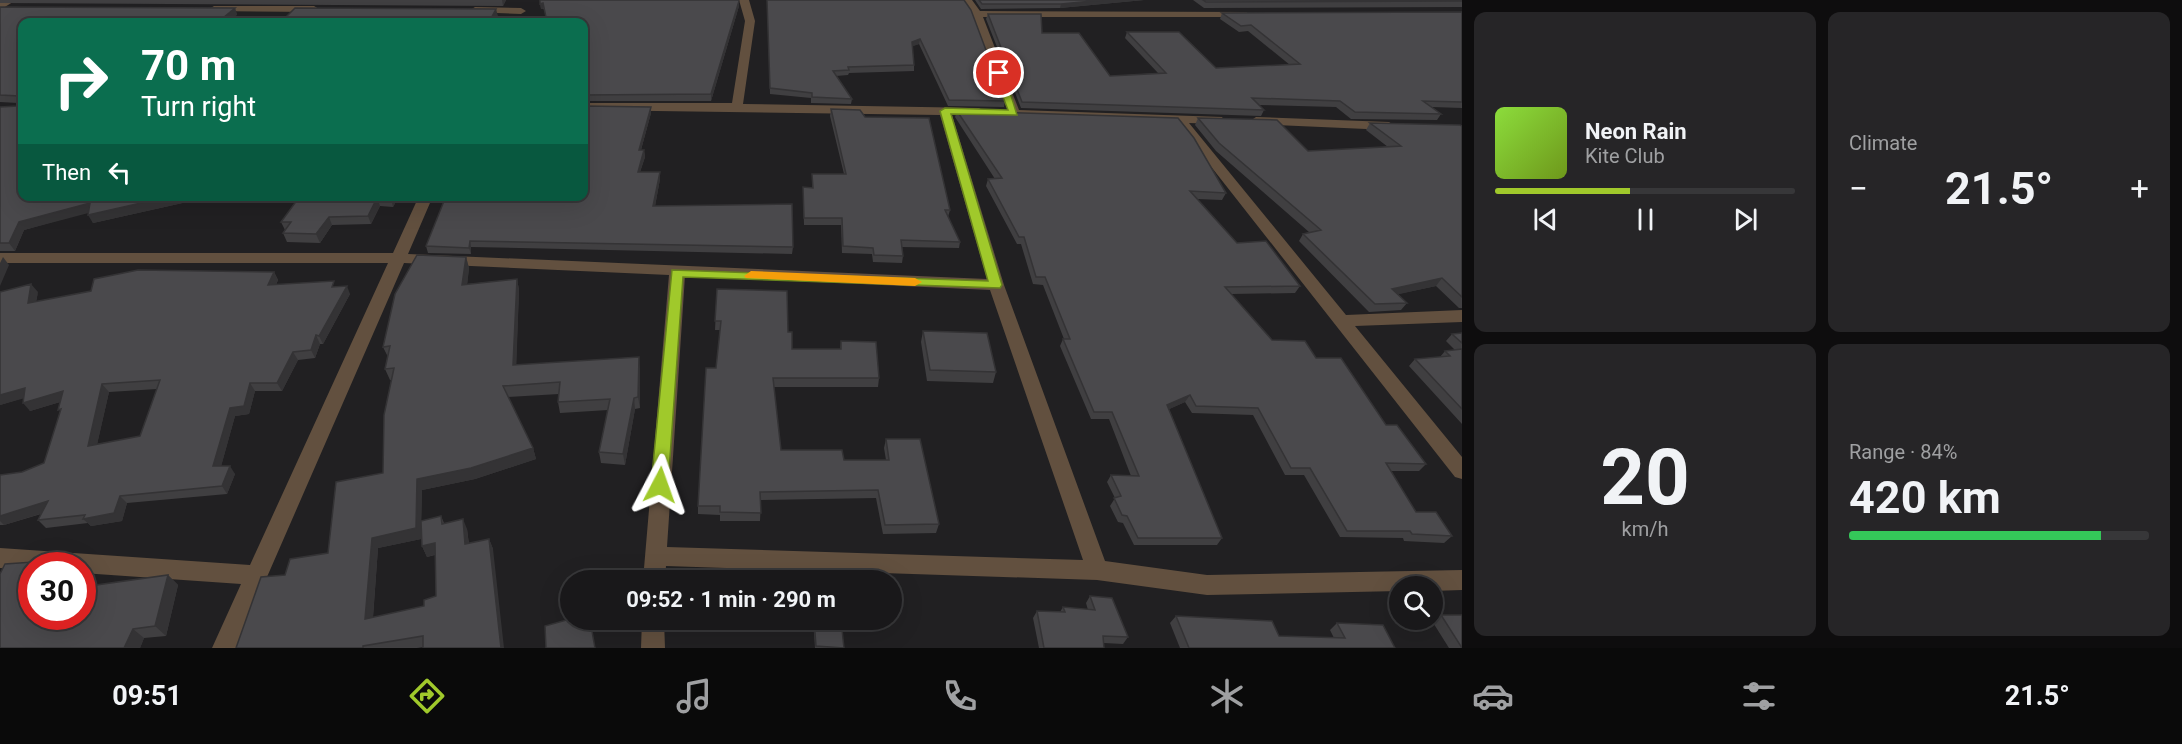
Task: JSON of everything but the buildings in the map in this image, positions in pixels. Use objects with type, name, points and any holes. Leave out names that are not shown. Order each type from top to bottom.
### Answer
[{"type":"street","points":[[0,7],[11,0]]},
{"type":"street","points":[[516,18],[525,0]]},
{"type":"street","points":[[737,107],[750,21],[744,0]]},
{"type":"street","points":[[967,0],[977,14],[1002,113]]},
{"type":"street","points":[[0,7],[24,8]]},
{"type":"street","points":[[201,9],[331,10]]},
{"type":"street","points":[[461,10],[520,11]]},
{"type":"street","points":[[977,14],[1255,14]]},
{"type":"street","points":[[588,107],[945,111],[1407,126]]},
{"type":"street","points":[[945,111],[996,285],[1097,570]]},
{"type":"street","points":[[1179,118],[1462,471]]},
{"type":"street","points":[[224,648],[424,201]]},
{"type":"street","points":[[0,258],[397,258],[677,273],[996,285]]},
{"type":"street","points":[[654,570],[677,273]]},
{"type":"street","points":[[1344,321],[1462,315]]},
{"type":"street","points":[[654,556],[1097,570],[1208,585],[1462,580]]},
{"type":"street","points":[[0,558],[257,575]]},
{"type":"street","points":[[653,630],[653,648]]},
{"type":"slow traffic","points":[[751,276],[915,282]]},
{"type":"route","points":[[660,485],[677,273],[996,285],[945,111],[1014,113],[999,73]]}]
